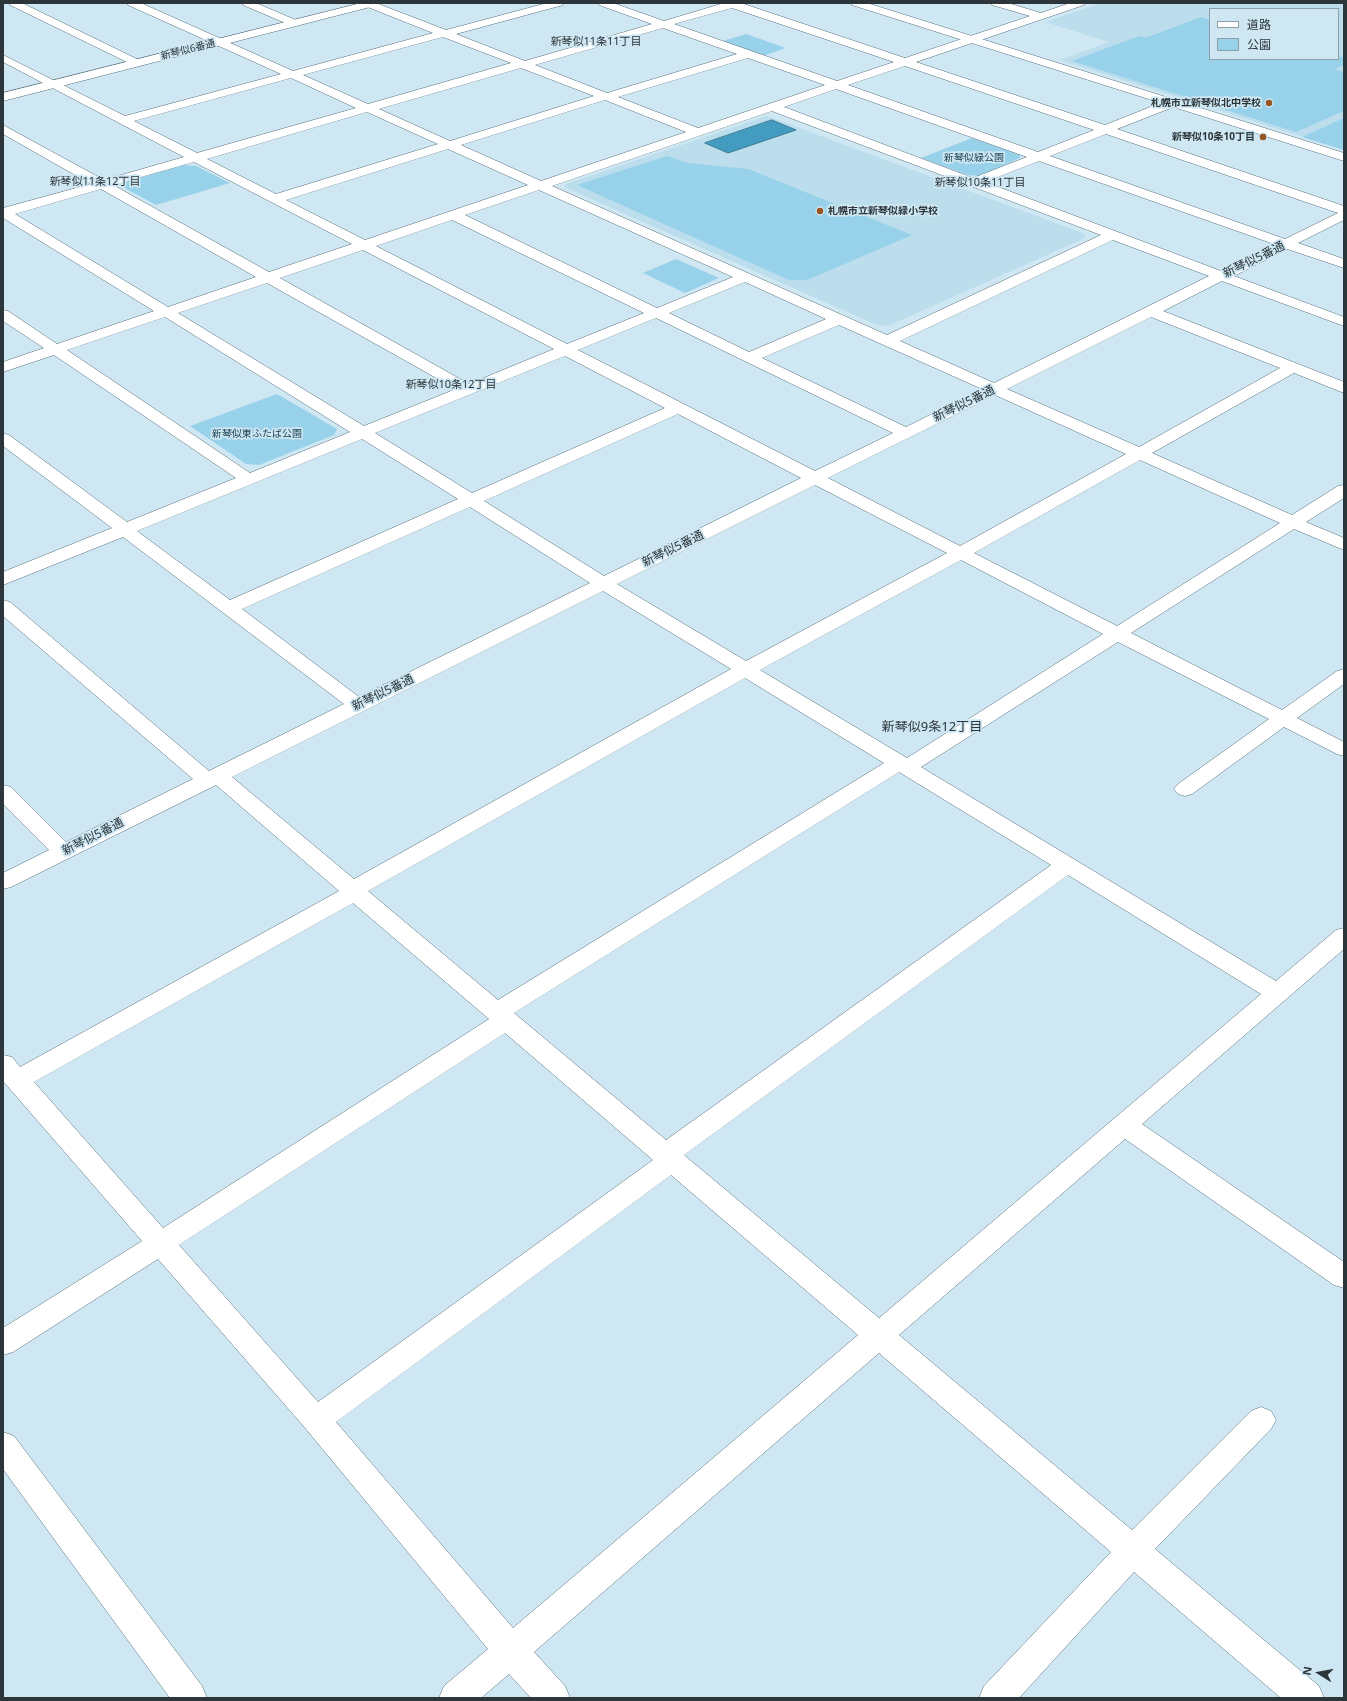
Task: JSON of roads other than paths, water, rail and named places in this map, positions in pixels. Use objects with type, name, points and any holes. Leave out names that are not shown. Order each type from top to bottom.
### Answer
[{"type":"street","points":[[3,7],[17,3],[137,63]]},
{"type":"street","points":[[132,3],[1344,545]]},
{"type":"street","points":[[247,3],[294,23]]},
{"type":"street","points":[[371,3],[445,34],[697,132]]},
{"type":"street","name":"新琴似6番通","points":[[3,97],[371,3]]},
{"type":"street","points":[[122,121],[560,3]]},
{"type":"street","points":[[603,3],[1344,264]]},
{"type":"street","points":[[3,212],[732,3],[1344,210]]},
{"type":"street","points":[[856,3],[1344,157]]},
{"type":"street","points":[[996,3],[1041,16]]},
{"type":"street","points":[[3,367],[1080,3]]},
{"type":"street","points":[[274,199],[748,54]]},
{"type":"street","points":[[3,58],[678,408],[1344,750]]},
{"type":"street","points":[[972,183],[1172,103]]},
{"type":"street","points":[[772,107],[1344,322]]},
{"type":"street","points":[[3,129],[467,389]]},
{"type":"street","points":[[3,212],[362,432],[603,584],[746,669],[1278,993]]},
{"type":"street","points":[[453,215],[906,433]]},
{"type":"street","name":"新琴似5番通","points":[[3,882],[1344,215]]},
{"type":"street","points":[[887,341],[1112,235]]},
{"type":"street","points":[[3,579],[745,277]]},
{"type":"street","points":[[1150,311],[1344,388]]},
{"type":"street","points":[[3,314],[248,479]]},
{"type":"street","points":[[750,357],[839,320]]},
{"type":"street","points":[[554,1698],[511,1651],[316,1420],[10,1072],[354,891],[746,669],[961,553],[1292,368]]},
{"type":"street","points":[[228,608],[678,408]]},
{"type":"street","points":[[3,438],[358,705]]},
{"type":"street","points":[[3,1343],[161,1243],[502,1016],[903,765],[1117,634],[1344,490]]},
{"type":"street","points":[[3,606],[212,778],[354,891],[1307,1698]]},
{"type":"street","points":[[1185,789],[1344,675]]},
{"type":"street","points":[[3,792],[64,852]]},
{"type":"street","points":[[316,1420],[668,1158],[1067,865]]},
{"type":"street","points":[[456,1698],[1344,936]]},
{"type":"street","points":[[1125,1125],[1344,1277]]},
{"type":"street","points":[[996,1698],[1133,1550],[1261,1420]]},
{"type":"street","points":[[3,1445],[190,1698]]},
{"type":"place","name":"札幌市立新琴似北中学校","points":[[1269,103]]},
{"type":"place","name":"新琴似10条10丁目","points":[[1263,137]]},
{"type":"place","name":"札幌市立新琴似緑小学校","points":[[820,211]]},
{"type":"district","name":"新琴似11条11丁目","points":[[596,42]]},
{"type":"district","name":"新琴似11条12丁目","points":[[95,182]]},
{"type":"district","name":"新琴似10条11丁目","points":[[980,183]]},
{"type":"district","name":"新琴似10条12丁目","points":[[451,385]]},
{"type":"district","name":"新琴似9条12丁目","points":[[932,727]]},
{"type":"park label","name":"新琴似緑公園","points":[[974,158]]},
{"type":"park label","name":"新琴似東ふたば公園","points":[[257,434]]}]
